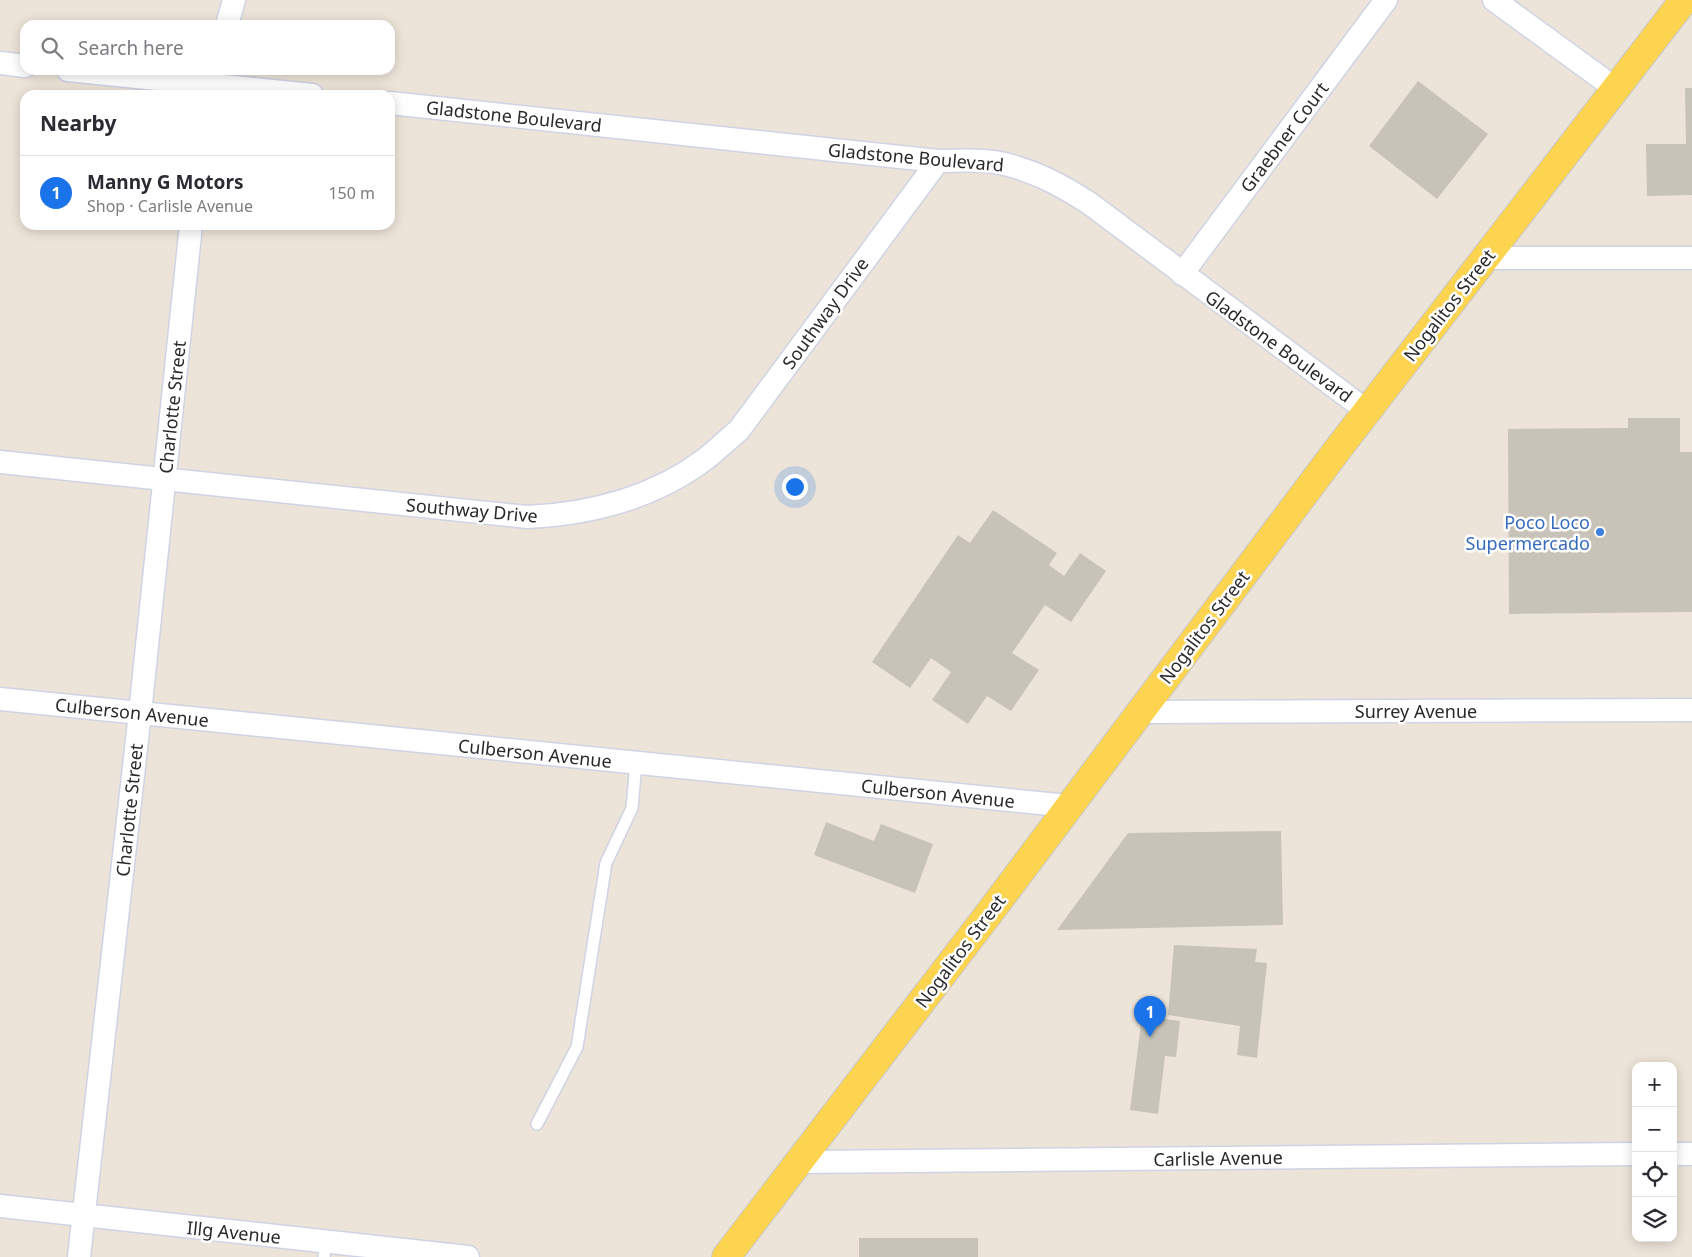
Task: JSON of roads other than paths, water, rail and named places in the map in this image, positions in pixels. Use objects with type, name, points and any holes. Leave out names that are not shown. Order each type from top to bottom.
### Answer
[{"type":"main road","name":"Nogalitos Street","points":[[726,1257],[1367,411],[1684,0]]},
{"type":"street","points":[[228,20],[234,0]]},
{"type":"street","name":"Graebner Court","points":[[1182,274],[1386,0]]},
{"type":"street","points":[[1494,0],[1616,89]]},
{"type":"street","points":[[0,63],[20,65]]},
{"type":"street","points":[[123,75],[270,90]]},
{"type":"street","name":"Gladstone Boulevard","points":[[395,104],[938,161],[998,163],[1020,168],[1044,177],[1089,203],[1367,411]]},
{"type":"street","name":"Southway Drive","points":[[0,462],[527,517],[589,511],[620,502],[649,491],[677,477],[704,460],[739,430],[938,161]]},
{"type":"street","name":"Charlotte Street","points":[[79,1257],[140,713],[190,230]]},
{"type":"street","points":[[1485,258],[1692,258]]},
{"type":"street","name":"Culberson Avenue","points":[[0,699],[1069,806]]},
{"type":"street","name":"Surrey Avenue","points":[[1140,712],[1692,710]]},
{"type":"street","name":"Carlisle Avenue","points":[[799,1162],[1632,1154]]},
{"type":"street","points":[[1677,1154],[1692,1154]]},
{"type":"street","name":"Illg Avenue","points":[[0,1206],[84,1215],[325,1249],[468,1257]]},
{"type":"lane","points":[[538,1124],[577,1048],[606,863],[632,808],[636,763]]},
{"type":"place","name":"Poco Loco Supermercado","points":[[1600,532]]},
{"type":"place","name":"Manny G Motors","points":[[1150,1037]]}]
